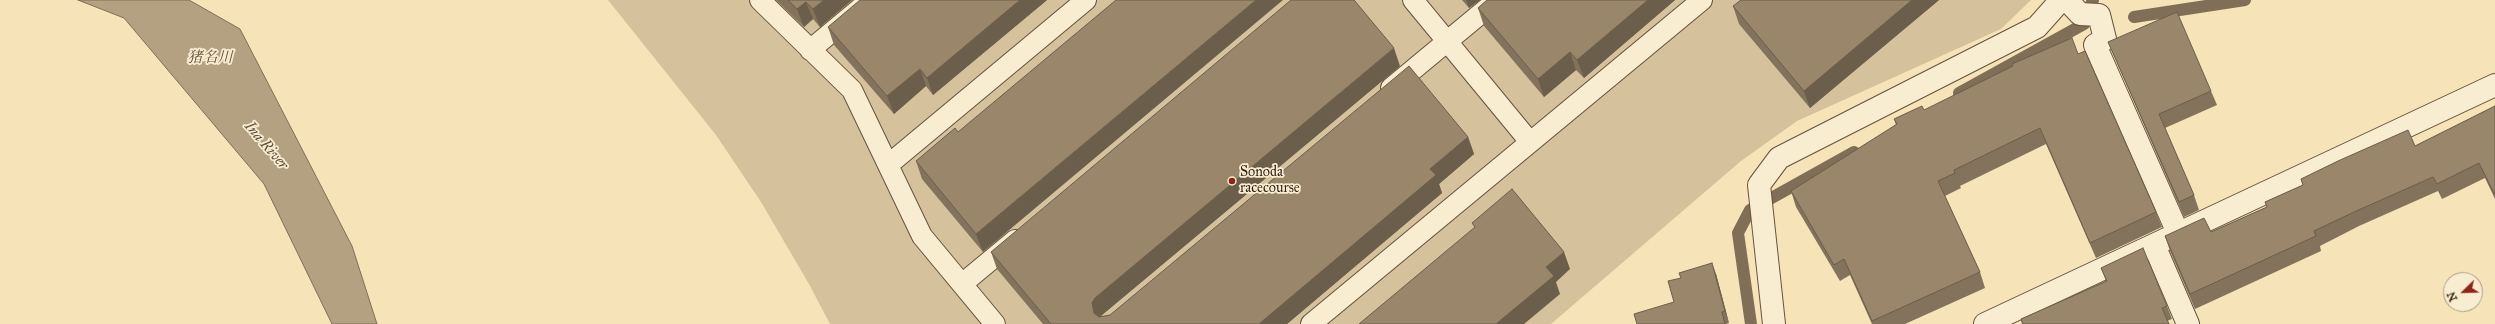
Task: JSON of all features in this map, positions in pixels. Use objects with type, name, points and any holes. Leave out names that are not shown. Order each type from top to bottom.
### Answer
[{"type":"street","points":[[1774,324],[1759,185],[1779,158],[2037,27],[2060,0]]},
{"type":"street","points":[[2067,0],[2080,14],[2099,15],[2105,39],[2095,45],[2178,234]]},
{"type":"street","points":[[1985,324],[2495,85]]},
{"type":"street","points":[[2154,245],[2188,324]]},
{"type":"lane","points":[[760,0],[852,90],[922,236],[995,324]]},
{"type":"lane","points":[[810,50],[870,0]]},
{"type":"lane","points":[[888,164],[1086,0]]},
{"type":"lane","points":[[1413,0],[1530,142]]},
{"type":"lane","points":[[1375,102],[1497,0]]},
{"type":"lane","points":[[1312,324],[1702,0]]},
{"type":"lane","points":[[962,284],[1028,228]]},
{"type":"shaded area","name":"Sonoda racecourse","points":[[608,0],[2031,0],[2001,29],[1797,121],[1741,161],[1551,324],[830,324],[809,284],[761,202],[716,135]]},
{"type":"water","name":"猪名川","points":[[78,0],[189,0],[240,29],[352,246],[377,324],[332,324],[264,184],[124,18]]},
{"type":"building","points":[[788,0],[824,0],[813,9],[806,2],[797,9]]},
{"type":"building","points":[[860,0],[1020,0],[927,78],[920,69],[887,96],[828,27]]},
{"type":"building","points":[[1116,0],[1256,0],[976,234],[916,161],[955,128],[958,132]]},
{"type":"building","points":[[1291,0],[1354,0],[1394,48],[1095,298],[1092,303],[1094,313],[1099,317],[1110,315],[1409,66],[1468,137],[1430,169],[1436,175],[1259,324],[1051,324],[991,252]]},
{"type":"building","points":[[1487,0],[1648,0],[1577,60],[1570,52],[1538,79],[1478,8]]},
{"type":"building","points":[[1741,0],[1912,0],[1804,91],[1733,6]]},
{"type":"building","points":[[2177,12],[2211,91],[2159,114],[2194,195],[2179,202],[2108,42]]},
{"type":"building","points":[[2072,38],[2078,54],[2085,51],[2156,212],[2090,243],[2040,128],[1954,170],[1955,173],[1938,181],[1980,272],[1872,321],[1844,259],[1834,265],[1791,191],[1897,124],[1894,119],[1922,106],[1924,110],[2013,66],[2012,64]]},
{"type":"building","points":[[2495,106],[2495,195],[2479,163],[2437,184],[2433,177],[2314,231],[2316,236],[2190,294],[2165,236],[2204,218],[2211,232],[2267,207],[2265,202],[2303,185],[2301,179],[2338,161],[2408,130],[2415,146]]},
{"type":"building","points":[[1512,189],[1564,252],[1546,267],[1554,276],[1496,324],[1359,324],[1475,227],[1472,223]]},
{"type":"building","points":[[2143,248],[2167,306],[2162,308],[2169,324],[2023,324],[2021,319],[2107,281],[2101,268]]},
{"type":"building","points":[[1712,263],[1725,311],[1722,312],[1725,324],[1637,324],[1634,314],[1674,302],[1668,281],[1681,278],[1679,273]]},
{"type":"waterway","points":[[2085,17],[2093,0]]},
{"type":"waterway","points":[[2134,17],[2245,0]]},
{"type":"waterway","points":[[1959,93],[2084,24]]},
{"type":"waterway","points":[[1751,324],[1738,233],[1750,210],[1854,152]]},
{"type":"place","name":"Sonoda racecourse","points":[[1232,181]]},
{"type":"water label","name":"Ina River","points":[[266,146]]}]
